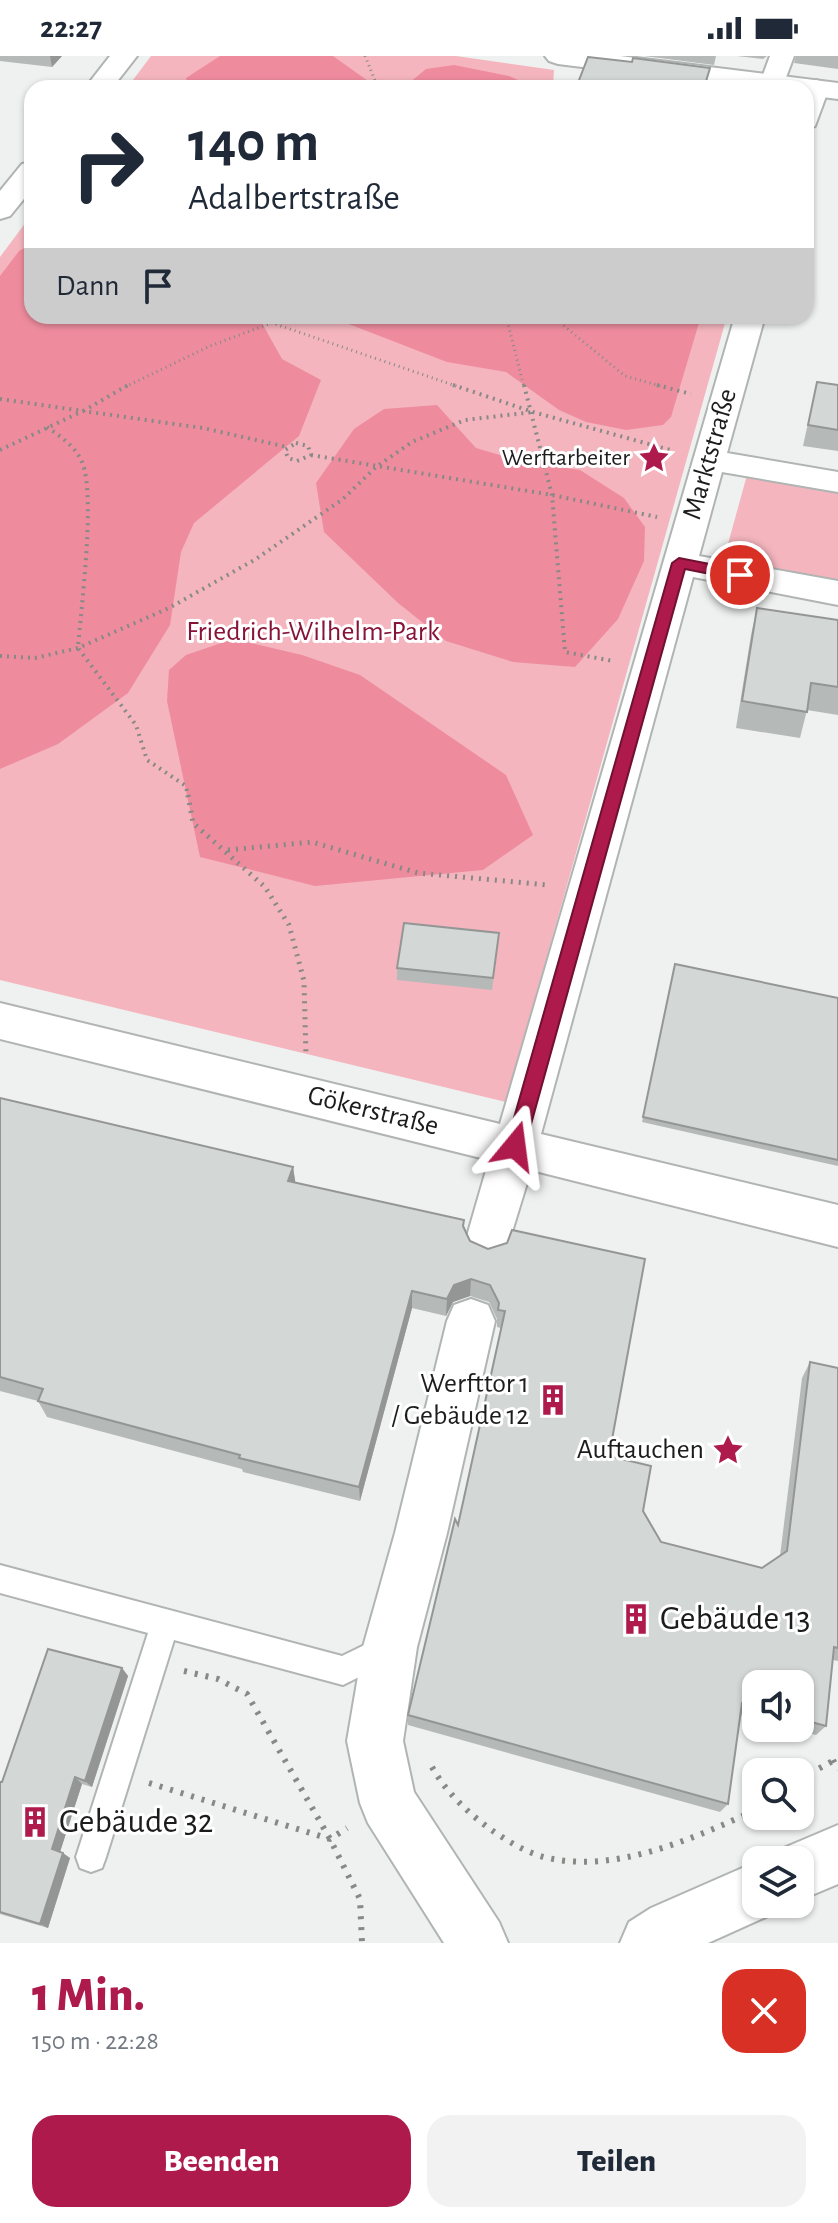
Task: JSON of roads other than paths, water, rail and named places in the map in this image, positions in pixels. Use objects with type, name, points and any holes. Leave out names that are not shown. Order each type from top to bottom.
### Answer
[{"type":"street","points":[[104,80],[124,56]]},
{"type":"street","points":[[558,56],[616,59],[753,80]]},
{"type":"street","points":[[774,80],[782,56]]},
{"type":"street","points":[[814,109],[827,90]]},
{"type":"street","points":[[0,210],[24,180]]},
{"type":"street","name":"Marktstraße","points":[[488,1243],[748,324]]},
{"type":"street","points":[[710,460],[838,482]]},
{"type":"street","points":[[679,563],[838,593]]},
{"type":"street","name":"Gökerstraße","points":[[0,1021],[838,1226]]},
{"type":"street","points":[[471,1321],[421,1533],[390,1647],[375,1741],[388,1803],[478,1943]]},
{"type":"street","points":[[814,1865],[838,1854]]},
{"type":"street","points":[[650,1943],[672,1929],[742,1897]]},
{"type":"lane","points":[[0,1579],[343,1671],[390,1647]]},
{"type":"lane","points":[[91,1857],[165,1623]]},
{"type":"place","name":"Werftarbeiter","points":[[654,458]]},
{"type":"place","name":"Werfttor 1 / Gebäude 12","points":[[553,1400]]},
{"type":"place","name":"Auftauchen","points":[[728,1450]]},
{"type":"place","name":"Gebäude 13","points":[[636,1619]]},
{"type":"place","name":"Gebäude 32","points":[[35,1822]]},
{"type":"park label","name":"Friedrich-Wilhelm-Park","points":[[313,632]]}]
